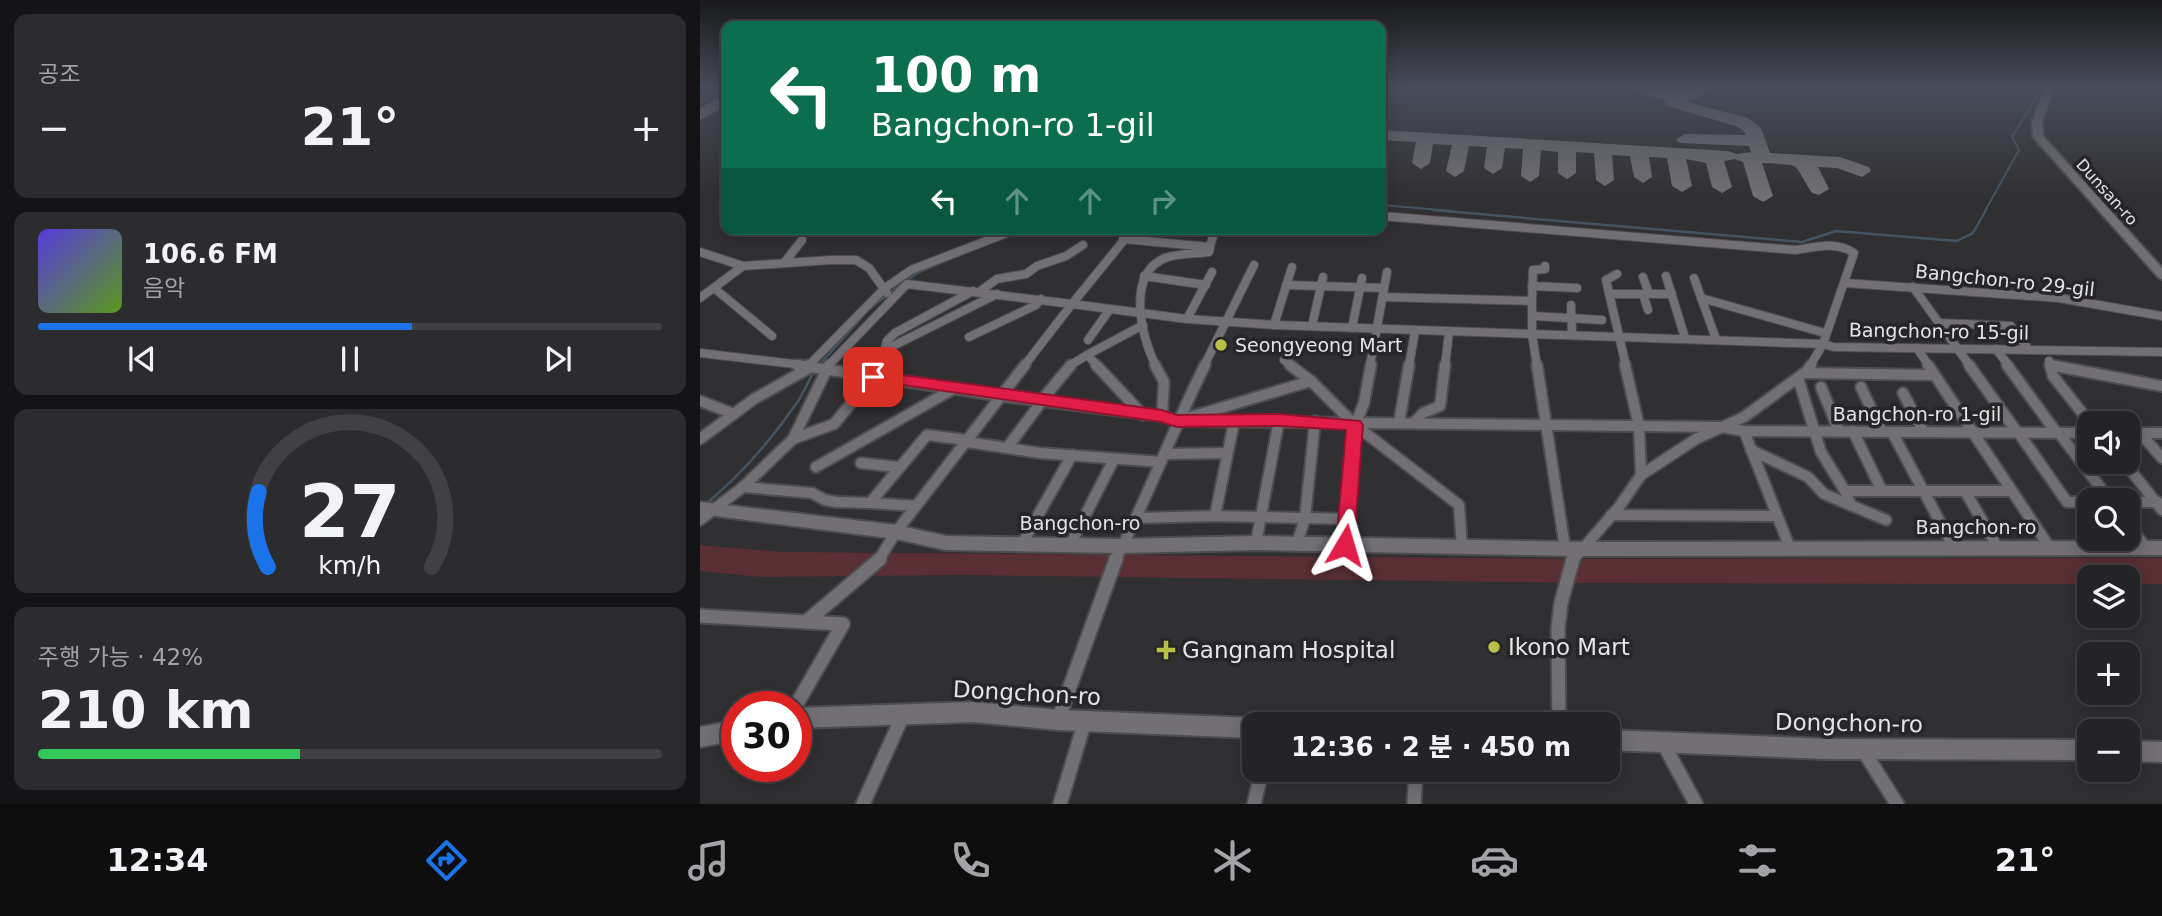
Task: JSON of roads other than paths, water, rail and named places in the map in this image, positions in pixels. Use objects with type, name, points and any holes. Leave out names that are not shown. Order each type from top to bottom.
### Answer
[{"type":"street","name":"Dunsan-ro","points":[[2037,125],[2038,137],[2162,275]]},
{"type":"street","points":[[1386,216],[1796,250],[1827,245],[1842,247],[1854,253],[1824,339],[1802,375],[1744,417],[1696,439],[1641,475],[1611,515],[1574,548]]},
{"type":"street","points":[[700,439],[754,399],[810,367],[911,270],[1001,235]]},
{"type":"street","points":[[806,622],[879,559],[896,532],[1127,235]]},
{"type":"street","points":[[1162,416],[1164,382],[1152,358],[1143,325],[1140,289],[1143,276],[1159,261],[1209,252],[1214,235]]},
{"type":"street","points":[[1123,239],[1210,247]]},
{"type":"street","points":[[784,264],[802,240]]},
{"type":"street","points":[[885,350],[887,341],[895,333],[998,279],[1026,274],[1037,266],[1066,256],[1083,245]]},
{"type":"street","points":[[700,252],[743,267],[856,260],[869,268],[888,293]]},
{"type":"street","points":[[1058,720],[1111,568],[1137,518],[1177,421],[1254,265]]},
{"type":"street","points":[[1545,266],[1545,270],[1533,270],[1532,334],[1547,424],[1574,548],[1561,603],[1558,712]]},
{"type":"street","points":[[743,267],[705,293],[772,336]]},
{"type":"street","points":[[1274,325],[1292,267]]},
{"type":"street","points":[[1187,319],[1212,272]]},
{"type":"street","points":[[1345,545],[1354,425],[1364,403],[1387,272]]},
{"type":"street","points":[[1617,274],[1606,280],[1639,426],[1641,475]]},
{"type":"street","points":[[1143,276],[1206,285]]},
{"type":"street","points":[[1667,276],[1685,338]]},
{"type":"street","points":[[1643,277],[1648,310]]},
{"type":"street","points":[[1352,328],[1362,278]]},
{"type":"street","points":[[1694,278],[1716,339]]},
{"type":"street","points":[[1286,285],[1322,281],[1383,293],[1532,301]]},
{"type":"street","points":[[1312,326],[1322,281]]},
{"type":"street","name":"Bangchon-ro 29-gil","points":[[1845,283],[2059,298],[2162,316]]},
{"type":"street","name":"Bangchon-ro 15-gil","points":[[700,520],[707,508],[744,487],[793,439],[826,368],[888,293],[906,284],[1187,319],[1274,325],[1618,338],[1824,339],[1834,347],[2162,352]]},
{"type":"street","points":[[1532,286],[1577,288]]},
{"type":"street","points":[[1913,287],[2067,502],[2077,502]]},
{"type":"street","points":[[885,350],[997,294]]},
{"type":"street","points":[[1609,294],[1672,294]]},
{"type":"street","points":[[1701,298],[1824,339]]},
{"type":"street","points":[[969,337],[1036,305],[1041,299]]},
{"type":"street","points":[[1571,305],[1572,335]]},
{"type":"street","points":[[1088,340],[1110,309]]},
{"type":"street","points":[[1533,316],[1602,320]]},
{"type":"street","points":[[1940,323],[2011,326],[2029,350]]},
{"type":"street","points":[[1007,448],[1071,364],[1143,325]]},
{"type":"street","points":[[1399,423],[1415,331]]},
{"type":"street","points":[[1414,423],[1423,413],[1440,406],[1449,332]]},
{"type":"street","points":[[1917,348],[2050,548]]},
{"type":"street","points":[[1996,349],[2101,488]]},
{"type":"street","points":[[793,439],[834,424],[872,376],[894,360],[885,350]]},
{"type":"street","points":[[2046,350],[2053,376],[2081,411]]},
{"type":"street","points":[[700,354],[810,367]]},
{"type":"street","points":[[1087,355],[1143,415]]},
{"type":"street","points":[[1284,360],[1311,381],[1354,425],[1459,505],[1462,547]]},
{"type":"street","points":[[2050,365],[2162,386]]},
{"type":"street","name":"Bangchon-ro 1-gil","points":[[810,367],[1002,396],[1162,416],[1177,421],[1279,420],[1354,425],[1547,424],[1722,427],[1744,430],[2077,433]]},
{"type":"street","points":[[1802,375],[1933,375]]},
{"type":"street","points":[[1802,375],[1814,431],[1835,481],[1851,505]]},
{"type":"street","points":[[1177,421],[1311,381]]},
{"type":"street","points":[[1821,387],[1839,431]]},
{"type":"street","points":[[1861,387],[1954,548]]},
{"type":"street","points":[[816,467],[955,388]]},
{"type":"street","points":[[1903,393],[1924,432]]},
{"type":"street","points":[[700,401],[734,414]]},
{"type":"street","points":[[1256,543],[1279,420]]},
{"type":"street","points":[[1297,544],[1304,518],[1315,421]]},
{"type":"street","points":[[1215,516],[1234,422]]},
{"type":"street","points":[[1744,430],[1790,548]]},
{"type":"street","points":[[1853,431],[1882,491]]},
{"type":"street","points":[[2140,433],[2162,433]]},
{"type":"street","points":[[2140,433],[2162,458]]},
{"type":"street","points":[[870,503],[927,435],[1007,448],[1114,459],[1227,453]]},
{"type":"street","points":[[1751,450],[1808,477],[1824,494],[1886,520]]},
{"type":"street","points":[[1023,544],[1072,455]]},
{"type":"street","points":[[1070,545],[1114,459]]},
{"type":"street","points":[[861,463],[898,467]]},
{"type":"street","points":[[2134,474],[2160,505]]},
{"type":"street","points":[[744,487],[812,493],[825,500],[916,506]]},
{"type":"street","points":[[1844,491],[2011,491]]},
{"type":"street","points":[[1965,491],[1998,548]]},
{"type":"street","points":[[2140,503],[2160,505]]},
{"type":"street","name":"Bangchon-ro","points":[[707,508],[896,532],[946,543],[1256,543],[1574,548],[2154,548]]},
{"type":"street","points":[[1611,515],[1777,516]]},
{"type":"street","points":[[1137,518],[1215,516],[1349,519]]},
{"type":"street","points":[[2140,535],[2154,548]]},
{"type":"street","points":[[700,615],[843,624],[804,691]]},
{"type":"street","name":"Dongchon-ro","points":[[812,717],[973,712],[1058,720],[1242,727]]},
{"type":"street","points":[[863,804],[904,714]]},
{"type":"street","points":[[1060,804],[1085,721]]},
{"type":"street","points":[[700,737],[721,733]]},
{"type":"street","name":"Dongchon-ro","points":[[1620,740],[1863,749],[2077,750]]},
{"type":"street","points":[[1663,742],[1696,804]]},
{"type":"street","points":[[1863,749],[1897,804]]},
{"type":"street","points":[[2140,751],[2162,752]]},
{"type":"street","points":[[1255,804],[1260,782]]},
{"type":"street","points":[[1414,804],[1415,782]]},
{"type":"waterway","points":[[1985,211],[2019,150],[2012,137],[2020,125]]},
{"type":"waterway","points":[[1386,205],[1453,211]]},
{"type":"waterway","points":[[1433,210],[1802,242],[1836,231],[1957,241],[1973,233],[1986,210]]},
{"type":"waterway","points":[[907,280],[919,272],[967,252]]},
{"type":"waterway","points":[[868,310],[901,284]]},
{"type":"waterway","points":[[819,365],[864,315]]},
{"type":"waterway","points":[[700,509],[740,473],[764,446],[799,400],[815,370]]},
{"type":"place","name":"Seongyeong Mart","points":[[1221,345]]},
{"type":"place","name":"Ikono Mart","points":[[1494,647]]},
{"type":"place","name":"Gangnam Hospital","points":[[1166,650]]}]
